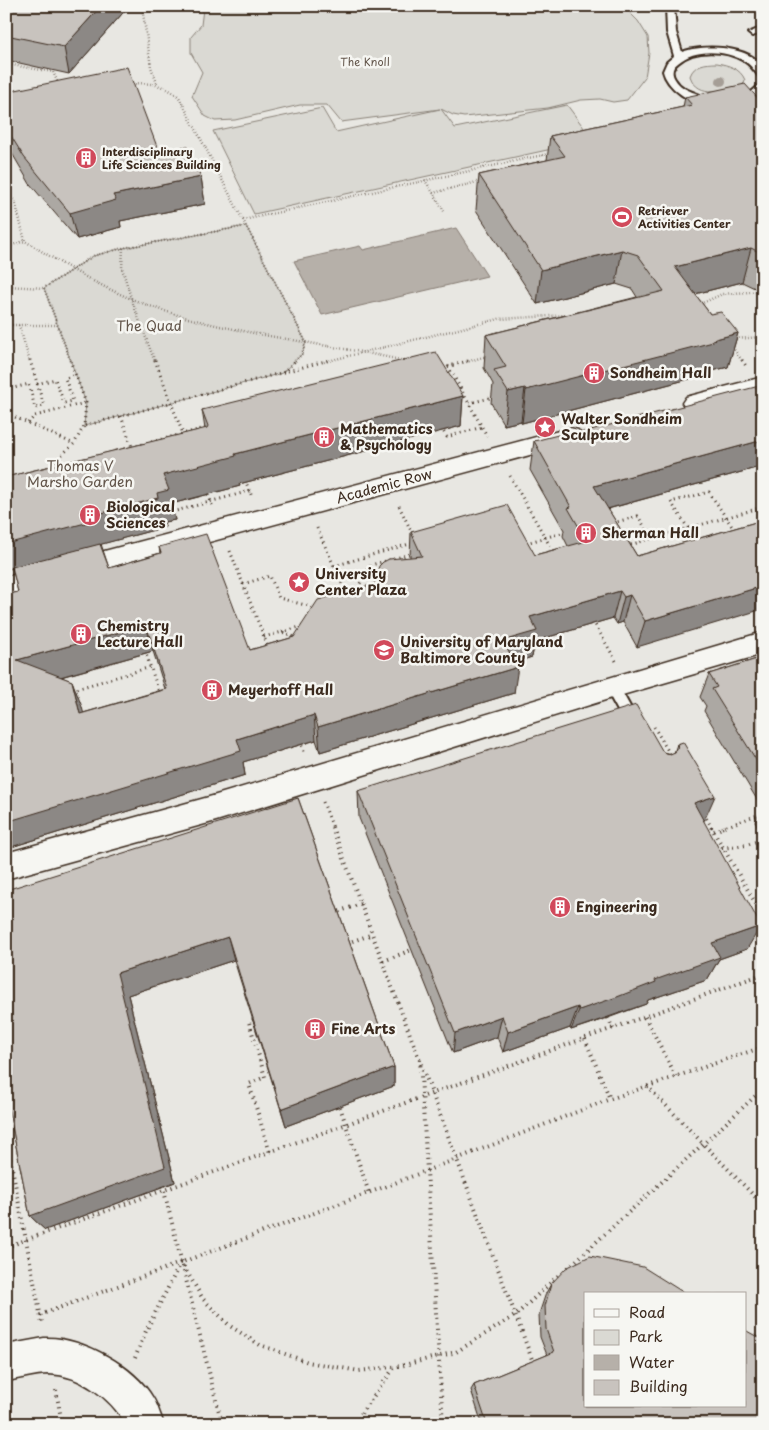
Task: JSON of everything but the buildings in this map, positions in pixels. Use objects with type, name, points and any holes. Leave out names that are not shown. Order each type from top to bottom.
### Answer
[{"type":"street","points":[[672,409],[762,385]]},
{"type":"street","name":"Academic Row","points":[[6,587],[595,430]]},
{"type":"street","points":[[6,866],[216,808],[763,643]]},
{"type":"street","points":[[6,1363],[48,1356],[71,1358],[94,1369],[123,1390],[144,1417],[145,1424]]},
{"type":"lane","points":[[670,6],[669,26],[679,57]]},
{"type":"lane","points":[[752,33],[763,30]]},
{"type":"lane","points":[[708,104],[686,95],[672,82],[669,76],[669,69],[679,57],[698,51],[729,53],[745,58],[754,64],[763,76]]},
{"type":"lane","points":[[727,103],[752,96],[760,91],[763,85]]},
{"type":"lane","points":[[612,687],[640,739]]},
{"type":"path","points":[[142,6],[151,67],[157,83]]},
{"type":"path","points":[[6,64],[53,72],[60,87]]},
{"type":"path","points":[[127,84],[157,83],[170,89],[179,97],[306,342],[302,354],[282,373]]},
{"type":"path","points":[[243,220],[560,151]]},
{"type":"path","points":[[425,180],[444,211]]},
{"type":"path","points":[[433,193],[481,182]]},
{"type":"path","points":[[6,194],[15,201],[25,240],[70,270],[131,298],[188,318],[254,334],[364,350],[409,362]]},
{"type":"path","points":[[7,286],[44,288],[94,256],[123,248],[246,226]]},
{"type":"path","points":[[6,247],[25,240]]},
{"type":"path","points":[[123,248],[122,268],[131,298],[170,403],[187,441]]},
{"type":"path","points":[[41,472],[55,463],[74,444],[84,426],[86,403],[44,288]]},
{"type":"path","points":[[695,308],[709,299],[722,294],[763,291]]},
{"type":"path","points":[[84,426],[364,350],[499,319],[571,315]]},
{"type":"path","points":[[6,325],[57,325]]},
{"type":"path","points":[[6,390],[29,384],[35,408],[44,406],[18,325]]},
{"type":"path","points":[[762,385],[727,339],[763,337]]},
{"type":"path","points":[[436,369],[487,356]]},
{"type":"path","points":[[448,366],[498,455]]},
{"type":"path","points":[[37,384],[56,379],[64,403],[73,401],[65,378],[76,375]]},
{"type":"path","points":[[469,403],[500,396]]},
{"type":"path","points":[[494,397],[497,401]]},
{"type":"path","points":[[28,423],[35,416],[86,403]]},
{"type":"path","points":[[6,413],[74,444]]},
{"type":"path","points":[[121,416],[134,453]]},
{"type":"path","points":[[132,447],[211,426]]},
{"type":"path","points":[[441,427],[447,437],[482,427]]},
{"type":"path","points":[[132,447],[142,449]]},
{"type":"path","points":[[510,476],[555,555]]},
{"type":"path","points":[[334,566],[416,542],[390,485]]},
{"type":"path","points":[[172,512],[250,491]]},
{"type":"path","points":[[688,528],[671,502],[709,492],[738,536]]},
{"type":"path","points":[[308,506],[350,599],[371,566],[419,552]]},
{"type":"path","points":[[621,548],[763,507]]},
{"type":"path","points":[[609,524],[638,516],[652,539]]},
{"type":"path","points":[[524,544],[572,530]]},
{"type":"path","points":[[521,539],[528,552]]},
{"type":"path","points":[[237,568],[270,652]]},
{"type":"path","points":[[243,584],[270,576],[279,598],[320,609]]},
{"type":"path","points":[[591,617],[601,634]]},
{"type":"path","points":[[264,637],[307,625]]},
{"type":"path","points":[[282,632],[303,640]]},
{"type":"path","points":[[145,650],[162,700]]},
{"type":"path","points":[[68,691],[151,667]]},
{"type":"path","points":[[664,745],[676,764]]},
{"type":"path","points":[[700,807],[763,916]]},
{"type":"path","points":[[714,831],[763,813]]},
{"type":"path","points":[[331,824],[534,1364]]},
{"type":"path","points":[[714,851],[723,847],[747,845],[761,840],[763,843]]},
{"type":"path","points":[[724,868],[734,865]]},
{"type":"path","points":[[325,916],[361,904]]},
{"type":"path","points":[[344,944],[373,934]]},
{"type":"path","points":[[383,961],[420,947]]},
{"type":"path","points":[[6,1248],[110,1208],[164,1191],[763,974]]},
{"type":"path","points":[[644,1017],[676,1076]]},
{"type":"path","points":[[608,1018],[613,1029]]},
{"type":"path","points":[[253,1020],[249,1022],[266,1078],[249,1084],[270,1153]]},
{"type":"path","points":[[586,1039],[610,1099]]},
{"type":"path","points":[[40,1315],[369,1192],[610,1099],[763,1047]]},
{"type":"path","points":[[420,1057],[421,1098],[443,1424]]},
{"type":"path","points":[[647,1086],[763,1205]]},
{"type":"path","points":[[181,1262],[203,1299],[230,1326],[260,1345],[308,1362],[359,1371],[395,1367],[456,1352],[516,1315],[763,1089]]},
{"type":"path","points":[[340,1107],[369,1192]]},
{"type":"path","points":[[6,1137],[43,1331]]},
{"type":"path","points":[[164,1191],[222,1424]]},
{"type":"path","points":[[134,1361],[146,1331],[181,1262]]},
{"type":"path","points":[[357,1424],[362,1412],[395,1367]]},
{"type":"path","points":[[55,1385],[62,1424]]},
{"type":"shaded area","name":"University of Maryland Baltimore County","points":[[6,6],[763,6],[763,1424],[6,1424]]},
{"type":"green space","name":"The Knoll","points":[[207,6],[623,6],[638,21],[648,37],[649,53],[645,77],[627,100],[613,102],[600,99],[581,100],[548,108],[464,117],[453,115],[441,109],[455,128],[567,105],[593,140],[254,214],[213,131],[322,108],[336,132],[440,109],[341,122],[327,105],[300,105],[235,120],[215,121],[205,116],[192,96],[202,72],[191,53],[191,37],[201,25],[203,9]]},
{"type":"green space","points":[[717,63],[737,70],[745,80],[743,85],[713,91],[699,88],[690,76],[694,69],[705,64]]},
{"type":"green space","name":"The Quad","points":[[246,226],[306,342],[302,354],[282,373],[84,426],[86,403],[44,288],[93,256],[123,248]]},
{"type":"water","points":[[456,228],[487,276],[322,315],[294,261],[360,246],[363,250]]},
{"type":"place","name":"Interdisciplinary Life Sciences Building","points":[[86,158]]},
{"type":"place","name":"Retriever Activities Center","points":[[622,217]]},
{"type":"place","name":"Sondheim Hall","points":[[594,373]]},
{"type":"place","name":"Walter Sondheim Sculpture","points":[[545,427]]},
{"type":"place","name":"Mathematics & Psychology","points":[[324,437]]},
{"type":"place","name":"Biological Sciences","points":[[90,515]]},
{"type":"place","name":"Sherman Hall","points":[[586,533]]},
{"type":"place","name":"University Center Plaza","points":[[299,582]]},
{"type":"place","name":"Chemistry Lecture Hall","points":[[81,634]]},
{"type":"place","name":"University of Maryland Baltimore County","points":[[384,650]]},
{"type":"place","name":"Meyerhoff Hall","points":[[212,690]]},
{"type":"place","name":"Engineering","points":[[560,907]]},
{"type":"place","name":"Fine Arts","points":[[315,1029]]},
{"type":"park label","name":"Thomas V Marsho Garden","points":[[80,474]]}]
